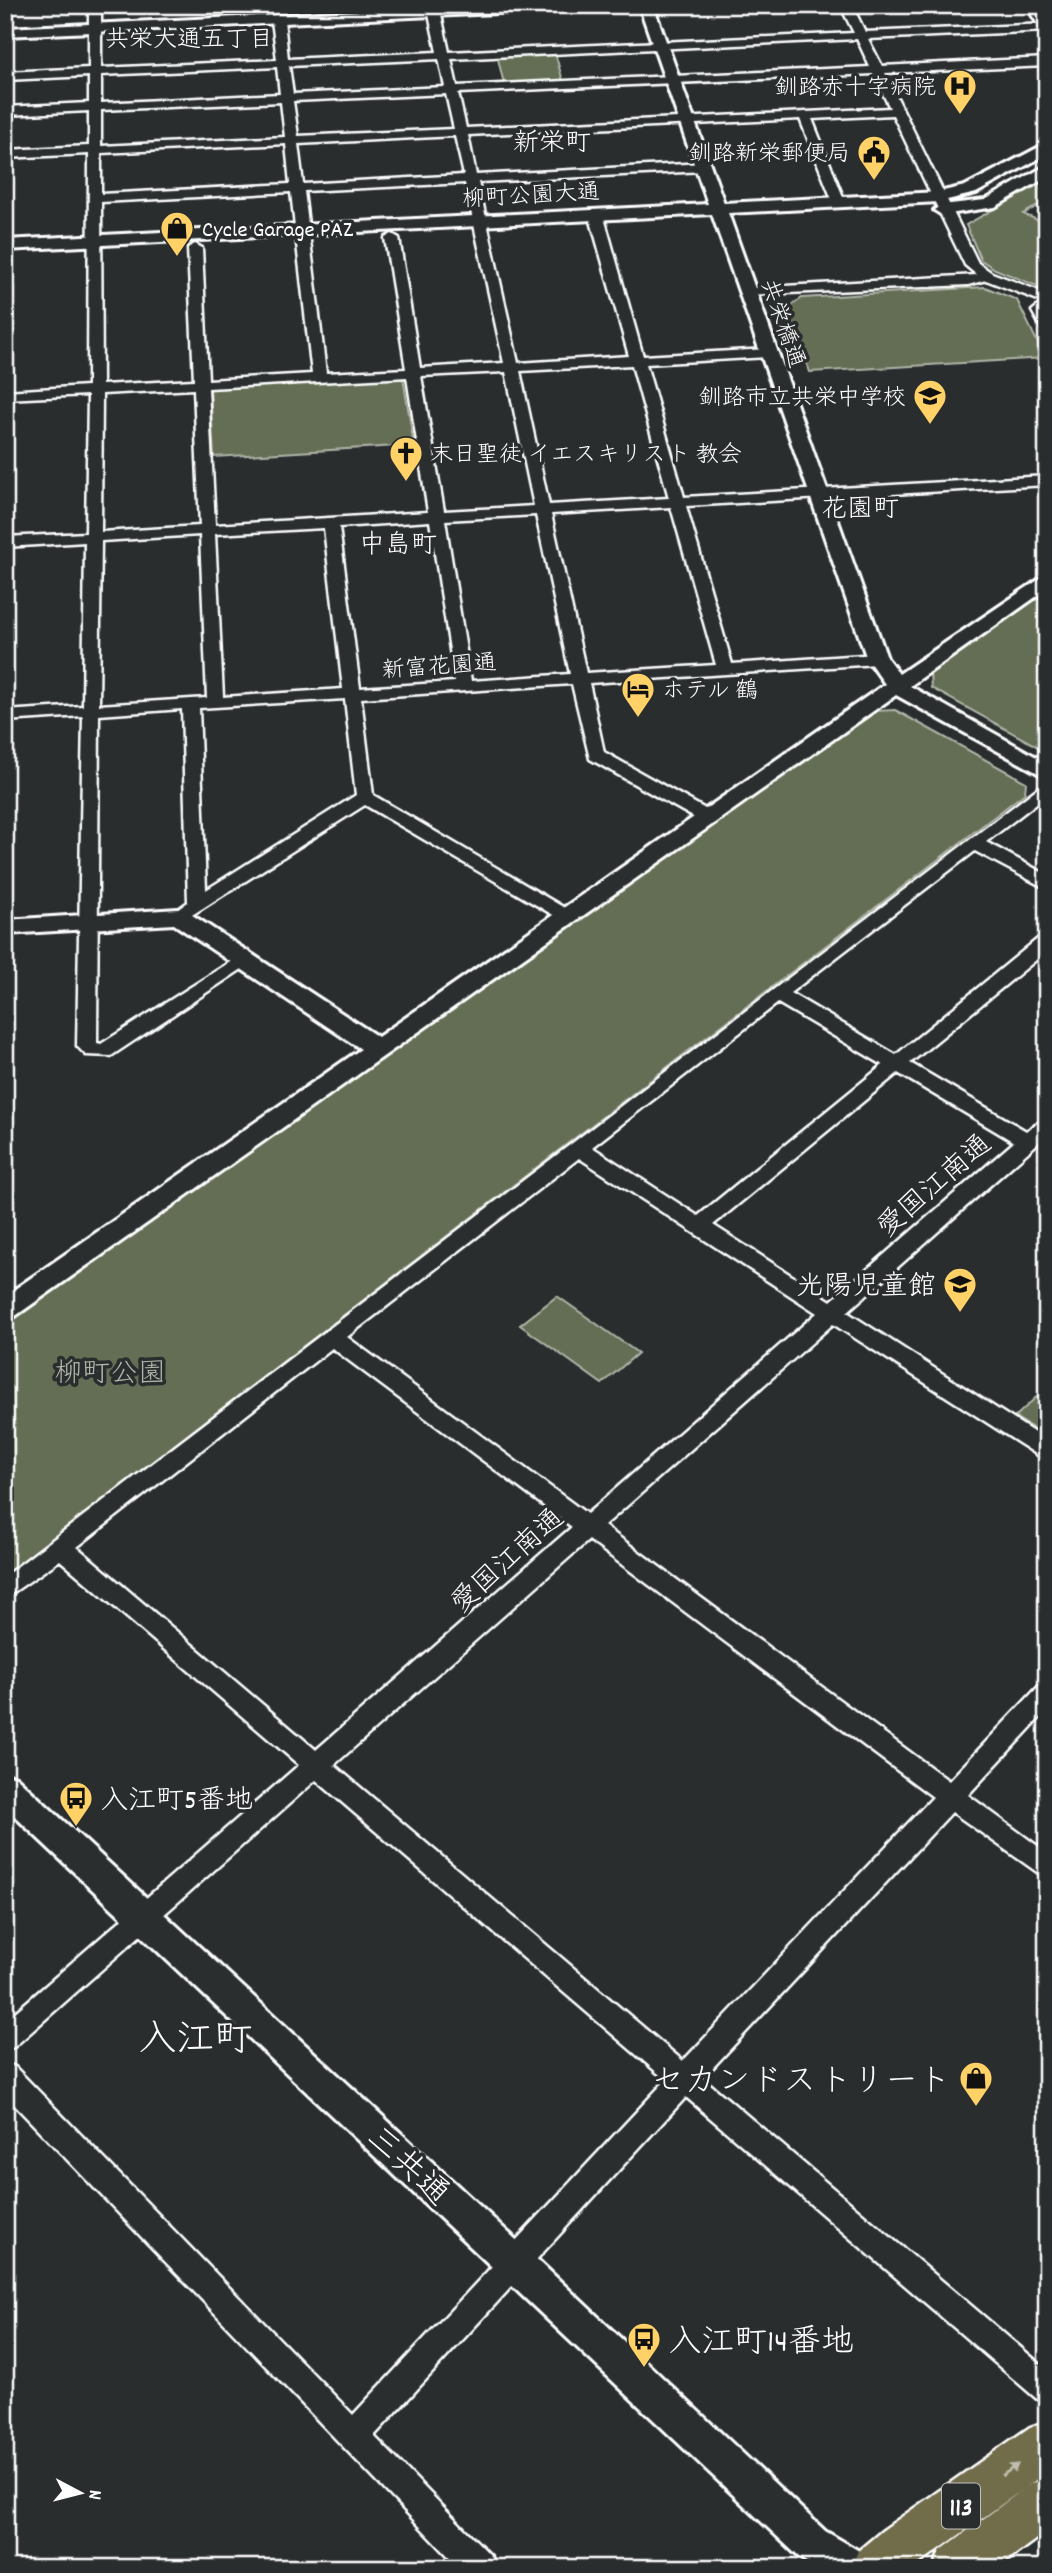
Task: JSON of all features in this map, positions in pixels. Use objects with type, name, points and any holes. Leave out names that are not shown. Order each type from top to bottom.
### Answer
[{"type":"main road","name":"113","points":[[875,2568],[900,2547],[1047,2444]]},
{"type":"main road","name":"113","points":[[957,2568],[1047,2501]]},
{"type":"street","points":[[95,5],[95,389],[87,1046],[93,1050],[104,1051],[246,961]]},
{"type":"street","points":[[5,32],[271,15],[585,5]]},
{"type":"street","name":"共栄橋通","points":[[646,5],[877,659],[896,685],[913,698],[1047,772]]},
{"type":"street","points":[[846,5],[972,265],[987,276],[1047,299]]},
{"type":"street","points":[[5,76],[1047,28],[1034,5]]},
{"type":"street","points":[[434,8],[596,755],[708,818]]},
{"type":"street","points":[[271,15],[283,62],[319,377]]},
{"type":"street","points":[[5,111],[1047,62]]},
{"type":"street","points":[[5,154],[898,111]]},
{"type":"street","points":[[804,115],[839,202]]},
{"type":"street","name":"柳町公園大通","points":[[5,258],[95,247],[942,203],[1047,148]]},
{"type":"street","points":[[95,198],[705,167]]},
{"type":"street","name":"柳町公園大通","points":[[722,214],[839,202],[989,204],[1047,170]]},
{"type":"street","points":[[598,220],[725,669]]},
{"type":"street","name":"柳町公園大通","points":[[5,245],[195,248],[303,236],[391,238],[482,227]]},
{"type":"street","points":[[391,238],[464,686]]},
{"type":"street","points":[[195,248],[215,702]]},
{"type":"street","points":[[748,292],[968,281],[987,276]]},
{"type":"street","points":[[1047,305],[1039,311],[1047,326]]},
{"type":"street","points":[[5,395],[768,353]]},
{"type":"street","points":[[5,542],[1047,480]]},
{"type":"street","points":[[331,522],[365,797]]},
{"type":"street","points":[[5,1310],[1047,580]]},
{"type":"street","name":"新富花園通","points":[[5,716],[877,659]]},
{"type":"street","points":[[190,704],[187,910],[246,961],[379,1049]]},
{"type":"street","points":[[5,1589],[1047,786]]},
{"type":"street","points":[[5,927],[187,910],[365,797]]},
{"type":"street","points":[[365,797],[568,917]]},
{"type":"street","points":[[974,843],[1047,883]]},
{"type":"street","points":[[699,1226],[1047,941]]},
{"type":"street","points":[[779,995],[1028,1141]]},
{"type":"street","name":"愛国江南通","points":[[5,2038],[1047,1124]]},
{"type":"street","points":[[577,1147],[1047,1452]]},
{"type":"street","points":[[331,1336],[1047,1868]]},
{"type":"street","points":[[61,1547],[1047,2389]]},
{"type":"street","points":[[352,2438],[514,2261],[1047,1693]]},
{"type":"street","name":"三共通","points":[[5,1787],[514,2261],[819,2556],[853,2568]]},
{"type":"street","points":[[5,2076],[352,2438],[481,2568]]},
{"type":"green space","points":[[555,53],[563,81],[504,84],[497,55]]},
{"type":"green space","points":[[1047,179],[1047,201],[1023,214],[1047,224],[1047,290],[995,269],[981,260],[966,225]]},
{"type":"green space","points":[[985,287],[1017,300],[1045,358],[810,372],[787,309],[802,298]]},
{"type":"green space","points":[[403,377],[414,445],[214,457],[210,388]]},
{"type":"green space","points":[[1047,590],[1047,752],[931,688],[930,673]]},
{"type":"green space","name":"柳町公園","points":[[895,710],[1026,782],[1025,793],[5,1575],[5,1325],[875,711]]},
{"type":"green space","points":[[557,1296],[638,1353],[602,1384],[520,1325]]},
{"type":"green space","points":[[1047,1387],[1047,1437],[1015,1417]]},
{"type":"place","name":"釧路赤十字病院","points":[[960,116]]},
{"type":"place","name":"釧路新栄郵便局","points":[[874,182]]},
{"type":"place","name":"Cycle Garage PAZ","points":[[177,258]]},
{"type":"place","name":"釧路市立共栄中学校","points":[[930,426]]},
{"type":"place","name":"末日聖徒 イエスキリスト 教会","points":[[406,483]]},
{"type":"place","name":"ホテル 鶴","points":[[638,719]]},
{"type":"place","name":"光陽児童館","points":[[960,1314]]},
{"type":"place","name":"入江町5番地","points":[[76,1828]]},
{"type":"place","name":"セカンドストリート","points":[[976,2108]]},
{"type":"place","name":"入江町14番地","points":[[644,2369]]},
{"type":"district","name":"共栄大通五丁目","points":[[189,38]]},
{"type":"district","name":"新栄町","points":[[552,141]]},
{"type":"district","name":"花園町","points":[[860,507]]},
{"type":"district","name":"中島町","points":[[398,543]]},
{"type":"district","name":"入江町","points":[[195,2037]]}]
